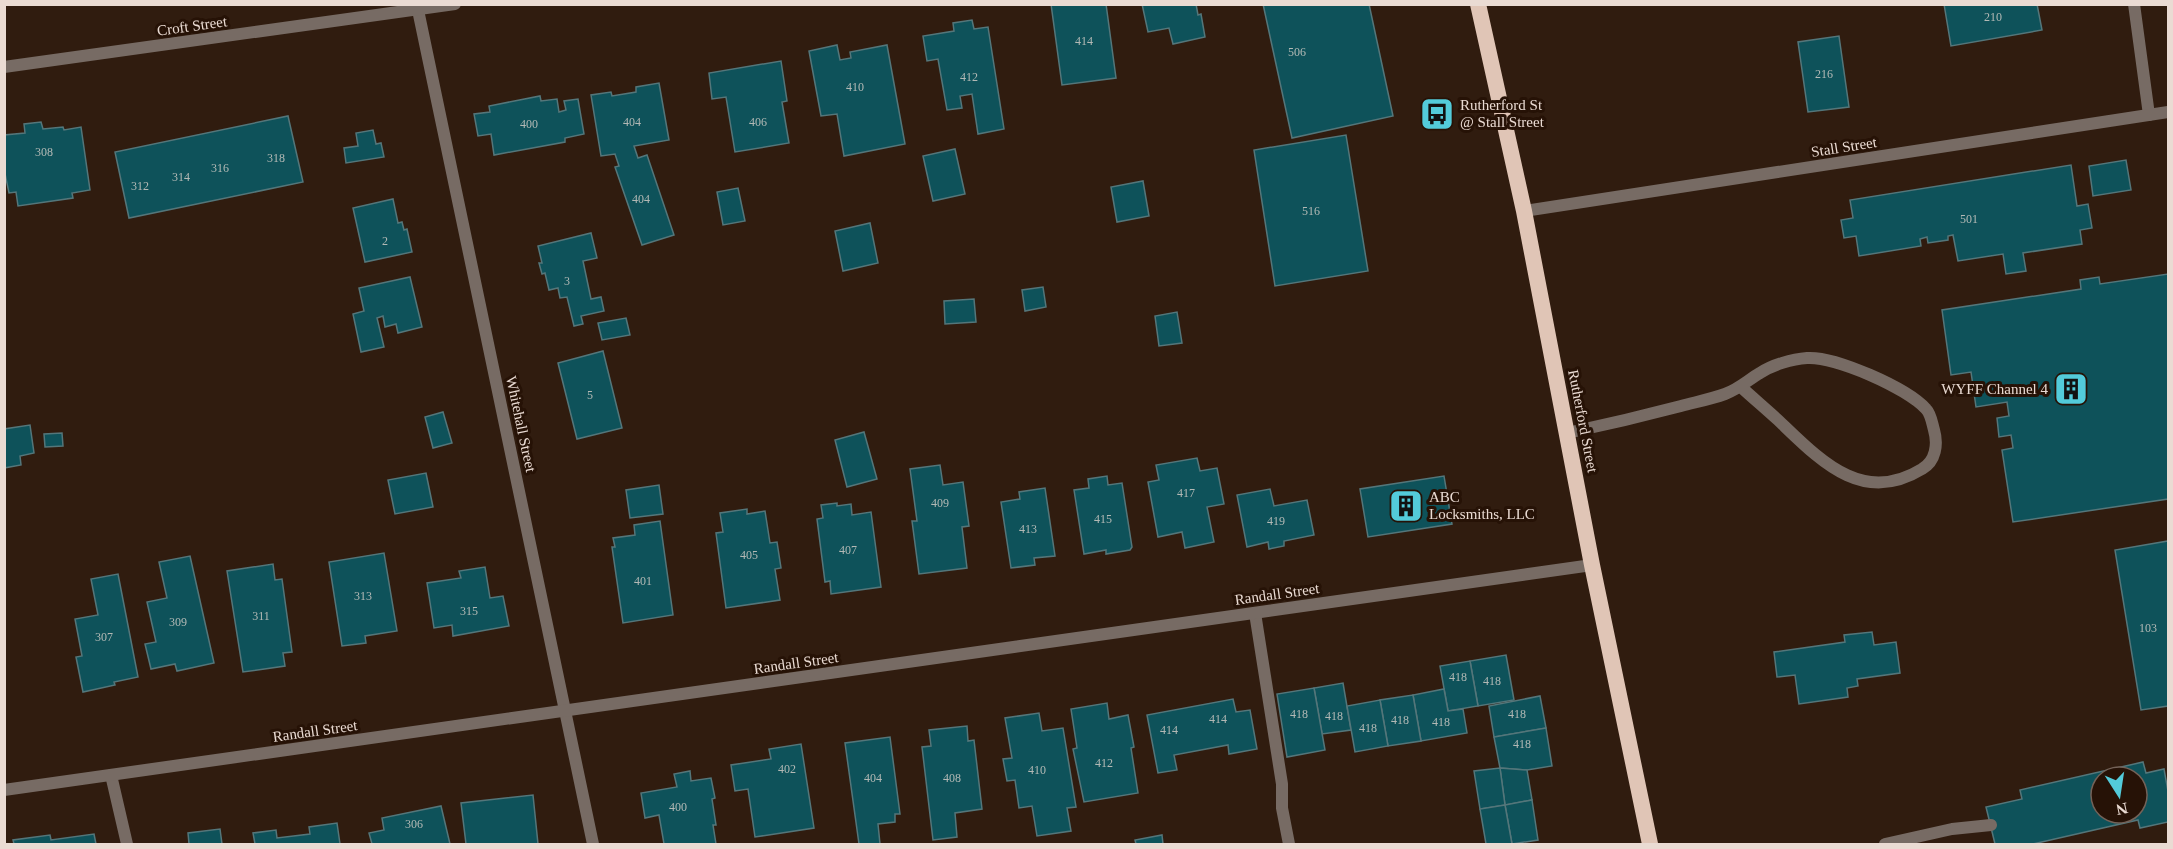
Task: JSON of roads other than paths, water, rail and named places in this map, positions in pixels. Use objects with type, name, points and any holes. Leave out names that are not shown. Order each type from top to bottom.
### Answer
[{"type":"highway","name":"Rutherford Street","points":[[1478,4],[1524,211],[1592,565],[1650,844]]},
{"type":"street","name":"Croft Street","points":[[4,67],[455,4]]},
{"type":"street","points":[[2133,4],[2149,115]]},
{"type":"street","name":"Whitehall Street","points":[[418,10],[593,844]]},
{"type":"street","name":"Stall Street","points":[[1524,211],[2169,112]]},
{"type":"street","points":[[1567,433],[1626,421],[1724,395],[1741,387],[1760,372],[1781,363],[1808,357],[1834,362],[1885,381],[1915,398],[1928,411],[1933,424],[1937,440],[1934,454],[1926,466],[1907,479],[1893,483],[1871,483],[1853,479],[1830,466],[1802,444],[1741,387]]},
{"type":"street","name":"Randall Street","points":[[4,790],[1592,565]]},
{"type":"street","points":[[1255,613],[1282,784],[1282,808],[1289,844]]},
{"type":"street","points":[[111,775],[127,844]]},
{"type":"street","points":[[1884,844],[1952,829],[1991,825]]},
{"type":"place","name":"Rutherford St @ Stall Street","points":[[1437,114]]},
{"type":"place","name":"WYFF Channel 4","points":[[2071,389]]},
{"type":"place","name":"ABC Locksmiths, LLC","points":[[1406,506]]}]
